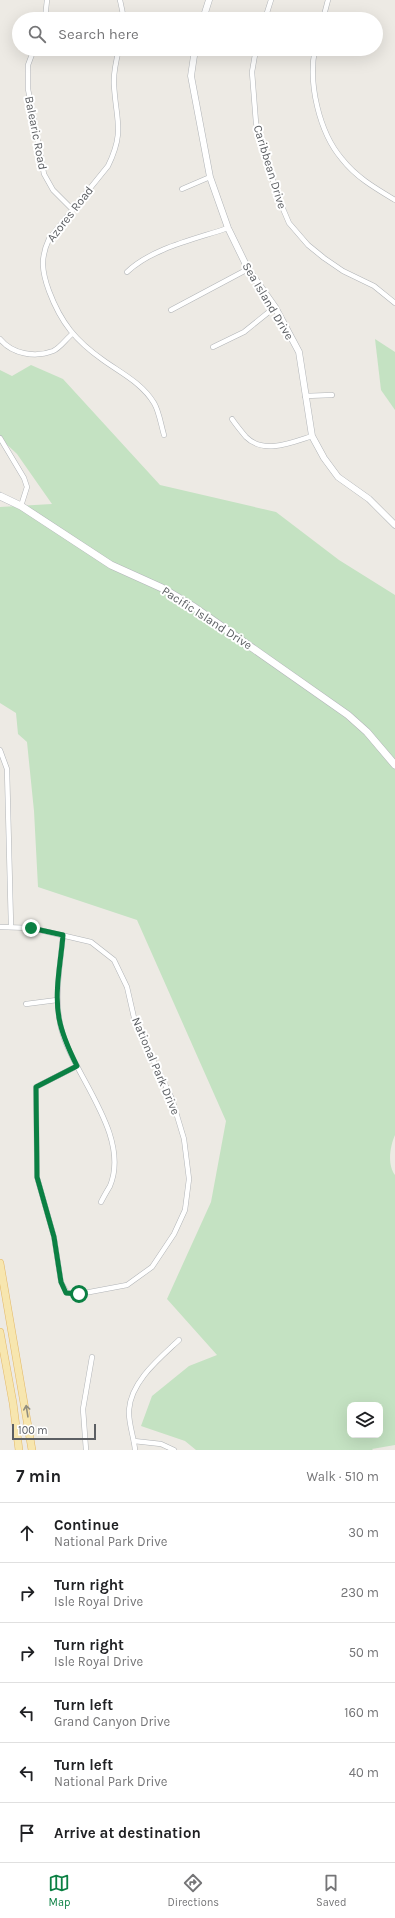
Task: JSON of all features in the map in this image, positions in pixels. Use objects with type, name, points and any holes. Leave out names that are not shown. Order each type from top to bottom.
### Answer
[{"type":"main road","name":"Pacific Island Drive","points":[[0,496],[21,506],[100,559],[162,588],[194,607],[329,700],[367,732],[395,765]]},
{"type":"main road","points":[[0,1264],[32,1450]]},
{"type":"main road","points":[[0,1332],[13,1403],[19,1450]]},
{"type":"street","points":[[46,12],[47,0]]},
{"type":"street","points":[[120,0],[123,12]]},
{"type":"street","points":[[205,12],[209,0]]},
{"type":"street","points":[[267,12],[271,0]]},
{"type":"street","points":[[325,12],[328,0]]},
{"type":"street","name":"Balearic Road","points":[[31,56],[28,65],[28,89],[44,174],[53,190],[72,209]]},
{"type":"street","name":"Azores Road","points":[[117,56],[114,70],[114,86],[119,120],[118,138],[115,152],[108,166],[49,239],[43,251],[42,266],[51,297],[72,334],[102,359],[134,380],[154,403],[164,435]]},
{"type":"street","name":"Sea Island Drive","points":[[194,56],[191,76],[210,177],[228,228],[248,269],[275,307],[298,352],[312,436],[324,458],[338,477],[369,499],[395,525]]},
{"type":"street","name":"Caribbean Drive","points":[[255,56],[252,69],[257,127],[279,202],[289,223],[308,245],[324,258],[343,271],[374,286],[395,303]]},
{"type":"street","points":[[314,56],[312,76],[314,93],[328,137],[341,159],[369,185],[395,200]]},
{"type":"street","points":[[182,189],[210,177]]},
{"type":"street","points":[[126,272],[148,256],[228,228]]},
{"type":"street","points":[[171,310],[248,269]]},
{"type":"street","points":[[213,347],[244,332],[275,307]]},
{"type":"street","points":[[0,339],[4,344],[23,354],[38,355],[53,350],[72,334]]},
{"type":"street","points":[[306,396],[332,394]]},
{"type":"street","points":[[232,419],[246,438],[257,443],[284,445],[312,436]]},
{"type":"street","points":[[0,438],[24,478],[27,487],[21,506]]},
{"type":"street","points":[[0,750],[7,769],[11,926]]},
{"type":"street","name":"National Park Drive","points":[[0,927],[11,926],[31,928],[63,935],[96,945],[117,964],[127,987],[135,1022],[172,1099],[184,1139],[189,1179],[185,1210],[174,1234],[152,1267],[127,1285],[79,1294],[66,1293],[61,1282],[54,1237],[37,1177],[36,1087],[77,1066]]},
{"type":"street","points":[[63,935],[57,1000],[58,1016],[64,1038],[108,1127],[111,1140],[113,1170],[110,1185],[101,1202]]},
{"type":"street","points":[[26,1004],[57,1000]]},
{"type":"street","points":[[135,1450],[129,1410],[134,1391],[150,1368],[179,1340]]},
{"type":"street","points":[[86,1450],[83,1409],[92,1357]]},
{"type":"street","points":[[134,1441],[161,1444],[174,1450]]},
{"type":"green space","points":[[375,339],[395,352],[395,410],[381,390]]},
{"type":"green space","points":[[31,365],[63,379],[160,485],[276,512],[339,560],[395,595],[395,1135],[392,1144],[390,1161],[392,1171],[395,1175],[395,1445],[372,1449],[373,1450],[196,1450],[185,1441],[141,1426],[152,1396],[189,1366],[217,1355],[167,1299],[211,1202],[226,1121],[137,920],[38,887],[34,811],[27,742],[18,734],[16,713],[0,703],[0,507],[52,504],[17,454],[0,438],[0,370],[12,376]]},
{"type":"route","points":[[31,928],[63,935],[57,1000],[58,1016],[64,1038],[77,1066],[36,1087],[37,1177],[54,1237],[61,1282],[66,1293],[79,1294]]}]
